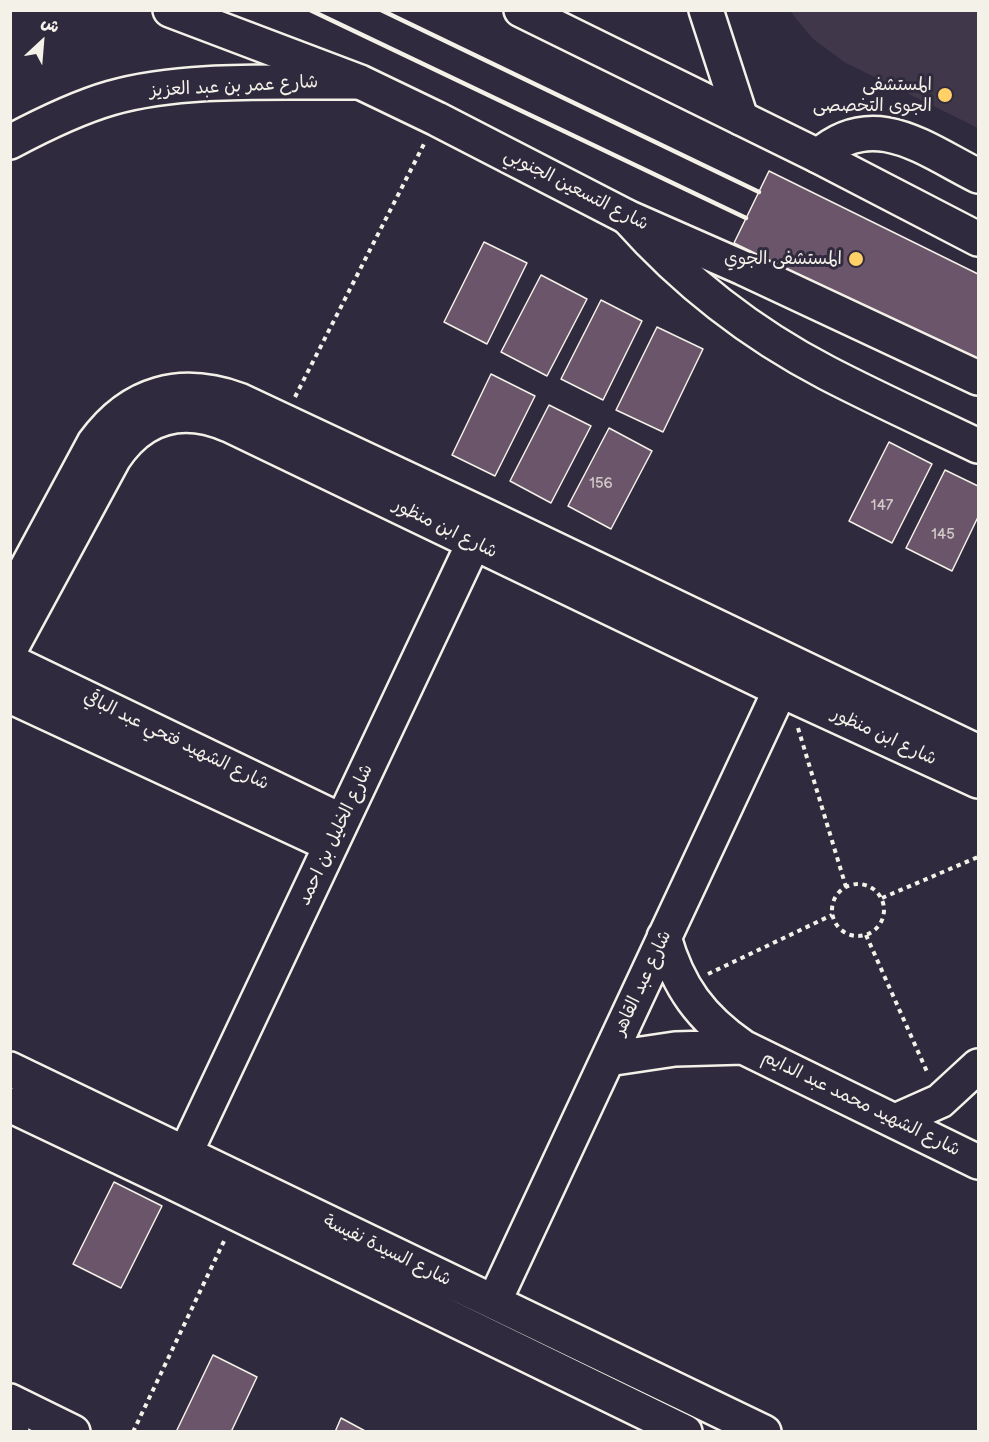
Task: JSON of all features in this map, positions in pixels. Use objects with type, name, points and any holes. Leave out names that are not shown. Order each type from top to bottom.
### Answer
[{"type":"main road","name":"شارع التسعين الجنوبي","points":[[170,10],[360,82],[627,217],[734,264],[978,378]]},
{"type":"main road","points":[[706,10],[741,118]]},
{"type":"main road","points":[[523,11],[818,156],[978,239]]},
{"type":"main road","name":"شارع عمر بن عبد العزيز","points":[[10,142],[78,110],[112,98],[151,90],[229,84],[360,82]]},
{"type":"main road","points":[[818,156],[839,140],[865,133],[879,133],[905,140],[978,176]]},
{"type":"main road","points":[[627,217],[657,251],[697,285],[780,346],[826,373],[978,446]]},
{"type":"main road","name":"شارع ابن منظور","points":[[10,599],[94,443],[105,428],[133,405],[168,392],[204,390],[239,400],[282,421],[480,529],[787,682],[978,781]]},
{"type":"main road","name":"شارع ابن منظور","points":[[10,650],[123,444],[135,433],[165,418],[197,415],[214,419],[480,529]]},
{"type":"main road","name":"شارع الخليل بن احمد","points":[[185,1154],[480,529]]},
{"type":"main road","name":"شارع الشهيد فتحي عبد الباقي","points":[[10,661],[336,833]]},
{"type":"main road","name":"شارع ابن منظور","points":[[787,682],[978,752]]},
{"type":"main road","name":"شارع عبد القاهر","points":[[494,1302],[664,937],[787,682]]},
{"type":"main road","name":"شارع الشهيد فتحي عبد الباقي","points":[[10,696],[336,833]]},
{"type":"main road","name":"شارع الشهيد محمد عبد الدايم","points":[[664,937],[683,986],[709,1020],[743,1047],[978,1162]]},
{"type":"main road","name":"شارع الشهيد محمد عبد الدايم","points":[[608,1059],[675,1049],[743,1047]]},
{"type":"main road","points":[[895,1121],[940,1101],[978,1066]]},
{"type":"main road","name":"شارع السيدة نفيسة","points":[[10,1069],[764,1431]]},
{"type":"main road","name":"شارع السيدة نفيسة","points":[[10,1105],[676,1430]]},
{"type":"main road","points":[[10,1401],[74,1431]]},
{"type":"path","points":[[282,421],[437,119]]},
{"type":"path","points":[[787,682],[846,887]]},
{"type":"path","points":[[882,898],[978,857]]},
{"type":"path","points":[[866,885],[878,892],[882,898],[884,917],[877,928],[866,935],[859,937],[845,933],[839,928],[832,915],[836,896],[846,887],[866,885]]},
{"type":"path","points":[[683,986],[832,915]]},
{"type":"path","points":[[866,935],[940,1101]]},
{"type":"path","points":[[133,1431],[237,1214]]},
{"type":"shaded area","name":"المستشفى الجوى التخصصى","points":[[790,11],[978,11],[978,128],[844,62],[812,38]]},
{"type":"building","name":"المستشفى الجوي","points":[[769,171],[978,274],[978,363],[734,243]]},
{"type":"building","points":[[484,242],[527,263],[487,344],[444,322]]},
{"type":"building","points":[[541,275],[587,299],[547,376],[501,352]]},
{"type":"building","points":[[601,300],[642,321],[603,400],[561,379]]},
{"type":"building","points":[[657,327],[703,349],[663,432],[616,410]]},
{"type":"building","points":[[491,374],[535,396],[495,476],[452,455]]},
{"type":"building","points":[[549,405],[591,426],[551,503],[510,481]]},
{"type":"building","points":[[609,428],[652,451],[611,529],[568,506]]},
{"type":"building","points":[[889,442],[932,464],[892,543],[849,521]]},
{"type":"building","points":[[945,470],[978,486],[978,517],[952,571],[906,548]]},
{"type":"building","points":[[114,1182],[162,1206],[121,1288],[73,1264]]},
{"type":"building","points":[[213,1355],[257,1377],[231,1432],[176,1432]]},
{"type":"building","points":[[341,1418],[367,1432],[335,1432]]},
{"type":"railway","points":[[310,10],[746,218]]},
{"type":"railway","points":[[381,10],[759,192]]},
{"type":"place","name":"المستشفى الجوى التخصصى","points":[[945,95]]},
{"type":"place","name":"المستشفى الجوي","points":[[856,259]]}]
